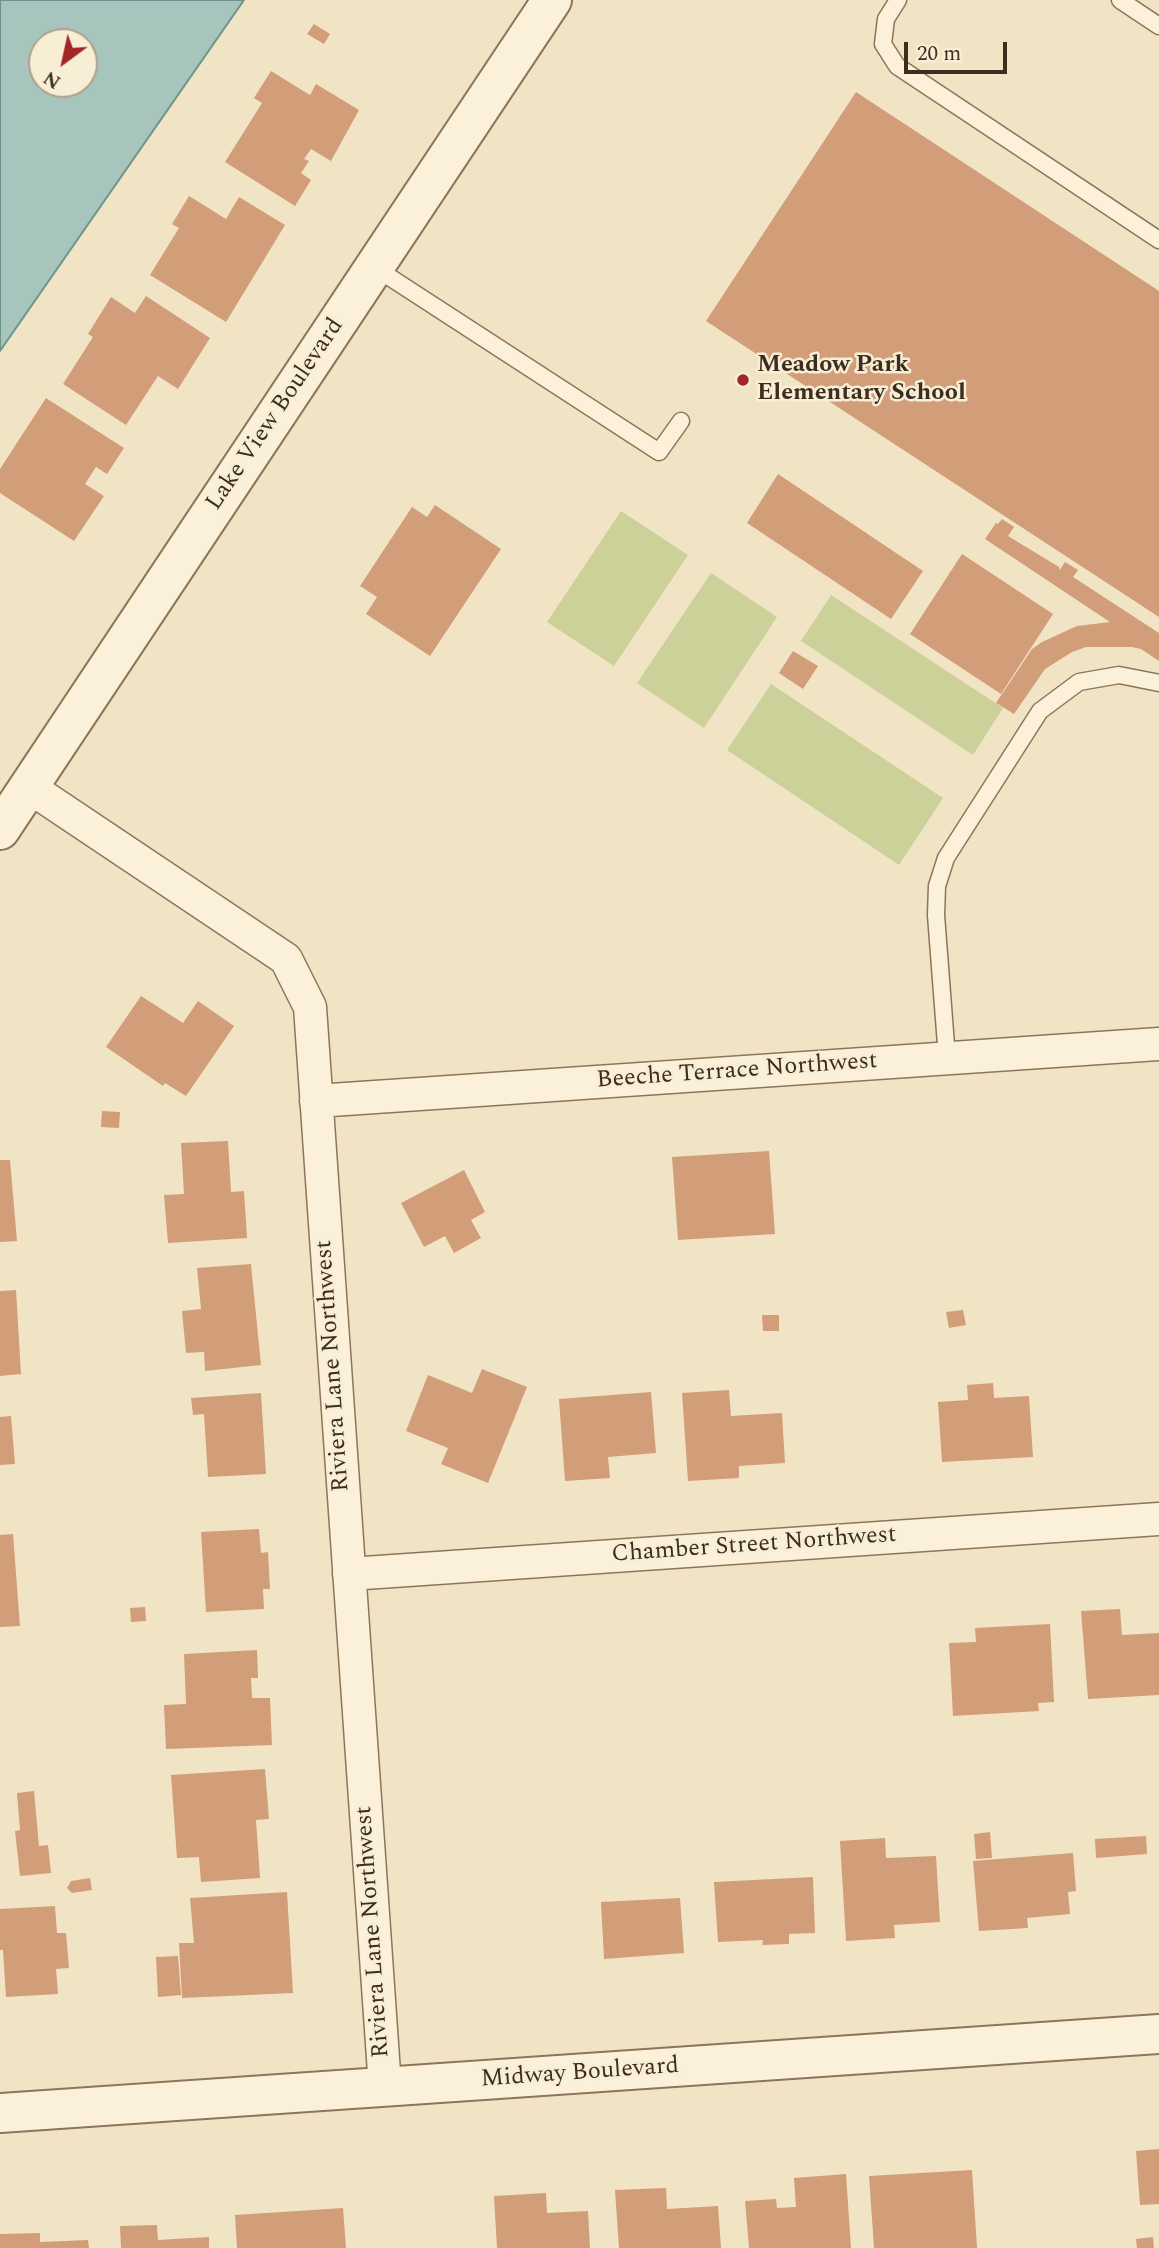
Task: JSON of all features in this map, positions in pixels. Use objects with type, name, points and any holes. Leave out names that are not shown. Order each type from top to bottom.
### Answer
[{"type":"street","name":"Lake View Boulevard","points":[[0,830],[552,0]]},
{"type":"street","name":"Riviera Lane Northwest","points":[[29,787],[286,959],[310,1007],[385,2087]]},
{"type":"street","name":"Beeche Terrace Northwest","points":[[316,1101],[1159,1044]]},
{"type":"street","name":"Chamber Street Northwest","points":[[349,1574],[1159,1519]]},
{"type":"street","name":"Midway Boulevard","points":[[0,2113],[1159,2034]]},
{"type":"lane","points":[[898,0],[886,19],[883,44],[897,66],[1159,240]]},
{"type":"lane","points":[[1120,0],[1159,26]]},
{"type":"lane","points":[[374,267],[659,452],[681,421]]},
{"type":"lane","points":[[947,1058],[936,915],[937,886],[946,858],[1040,711],[1079,682],[1119,675],[1159,683]]},
{"type":"green space","points":[[621,511],[688,555],[614,666],[547,622]]},
{"type":"green space","points":[[711,573],[777,617],[704,728],[637,683]]},
{"type":"green space","points":[[831,595],[1003,708],[973,755],[801,641]]},
{"type":"green space","points":[[771,684],[943,798],[899,865],[727,750]]},
{"type":"water","points":[[0,0],[244,0],[0,351]]},
{"type":"building","points":[[314,24],[330,34],[324,44],[307,34]]},
{"type":"building","points":[[271,71],[310,95],[316,84],[359,110],[331,161],[311,149],[304,159],[309,161],[301,173],[311,180],[295,206],[225,162],[262,103],[254,98]]},
{"type":"building","points":[[856,92],[1159,291],[1159,617],[706,321]]},
{"type":"building","points":[[189,196],[226,219],[239,197],[285,225],[226,322],[150,275],[179,228],[172,224]]},
{"type":"building","points":[[146,296],[210,338],[178,389],[158,376],[126,425],[63,384],[93,337],[88,334],[111,297],[135,313]]},
{"type":"building","points":[[46,398],[124,448],[107,474],[96,467],[85,484],[104,496],[74,541],[0,493],[0,469]]},
{"type":"building","points":[[778,474],[923,571],[891,619],[747,523]]},
{"type":"building","points":[[435,505],[501,549],[430,656],[366,614],[377,597],[360,586],[412,507],[427,517]]},
{"type":"building","points":[[1002,519],[1014,527],[1008,536],[1060,570],[1065,562],[1078,570],[1073,577],[1159,633],[1159,661],[1141,649],[1132,647],[1086,647],[1072,652],[1045,669],[1014,714],[996,703],[1032,649],[1077,626],[1110,622],[985,539]]},
{"type":"building","points":[[962,554],[1053,614],[1001,694],[910,634]]},
{"type":"building","points":[[793,651],[818,666],[803,689],[779,673]]},
{"type":"building","points":[[141,996],[183,1023],[198,1001],[234,1026],[186,1096],[165,1083],[163,1086],[106,1047]]},
{"type":"building","points":[[102,1111],[120,1112],[119,1128],[101,1127]]},
{"type":"building","points":[[228,1141],[231,1192],[244,1191],[247,1238],[168,1243],[164,1195],[184,1194],[181,1143]]},
{"type":"building","points":[[769,1151],[775,1234],[678,1240],[672,1157]]},
{"type":"building","points":[[0,1160],[10,1160],[17,1241],[0,1242]]},
{"type":"building","points":[[464,1170],[485,1212],[471,1220],[481,1238],[454,1253],[445,1236],[424,1247],[401,1203]]},
{"type":"building","points":[[251,1264],[261,1365],[205,1371],[204,1352],[186,1353],[182,1311],[201,1309],[197,1268]]},
{"type":"building","points":[[16,1290],[21,1374],[0,1376],[0,1291]]},
{"type":"building","points":[[963,1310],[966,1325],[949,1328],[946,1312]]},
{"type":"building","points":[[762,1315],[779,1315],[779,1331],[763,1331]]},
{"type":"building","points":[[482,1369],[527,1387],[488,1483],[441,1464],[448,1448],[406,1431],[428,1375],[472,1393]]},
{"type":"building","points":[[993,1383],[994,1398],[1029,1396],[1033,1457],[942,1462],[938,1402],[968,1400],[967,1385]]},
{"type":"building","points":[[729,1390],[731,1416],[782,1413],[785,1463],[739,1466],[739,1478],[688,1481],[682,1393]]},
{"type":"building","points":[[651,1392],[656,1453],[608,1457],[610,1478],[565,1481],[559,1399]]},
{"type":"building","points":[[261,1393],[266,1474],[208,1477],[204,1414],[193,1415],[191,1398]]},
{"type":"building","points":[[11,1416],[15,1464],[0,1465],[0,1417]]},
{"type":"building","points":[[259,1529],[261,1553],[268,1552],[270,1589],[263,1589],[264,1609],[206,1612],[201,1532]]},
{"type":"building","points":[[13,1534],[20,1626],[0,1627],[0,1535]]},
{"type":"building","points":[[145,1607],[146,1621],[131,1622],[130,1608]]},
{"type":"building","points":[[1120,1609],[1122,1635],[1159,1633],[1159,1695],[1088,1699],[1081,1611]]},
{"type":"building","points":[[1050,1624],[1054,1702],[1038,1703],[1039,1711],[953,1716],[949,1643],[976,1642],[975,1628]]},
{"type":"building","points":[[257,1650],[258,1678],[251,1678],[252,1698],[270,1698],[272,1745],[166,1749],[164,1705],[186,1704],[184,1654]]},
{"type":"building","points":[[265,1769],[269,1819],[256,1820],[260,1878],[201,1882],[199,1857],[177,1858],[171,1775]]},
{"type":"building","points":[[34,1791],[39,1846],[48,1845],[51,1873],[20,1876],[15,1831],[20,1830],[17,1793]]},
{"type":"building","points":[[990,1832],[992,1858],[976,1859],[974,1834]]},
{"type":"building","points":[[1146,1836],[1147,1854],[1096,1858],[1095,1839]]},
{"type":"building","points":[[885,1838],[886,1858],[936,1856],[940,1922],[894,1925],[895,1938],[846,1941],[840,1841]]},
{"type":"building","points":[[1073,1853],[1076,1891],[1068,1892],[1070,1914],[1027,1918],[1028,1928],[979,1931],[973,1861]]},
{"type":"building","points":[[813,1877],[815,1933],[789,1934],[789,1944],[762,1945],[763,1940],[718,1942],[714,1882]]},
{"type":"building","points":[[90,1878],[92,1890],[72,1893],[67,1888],[71,1881]]},
{"type":"building","points":[[287,1892],[293,1993],[182,1998],[179,1943],[194,1943],[190,1898]]},
{"type":"building","points":[[680,1898],[684,1953],[604,1959],[601,1902]]},
{"type":"building","points":[[55,1906],[57,1933],[66,1933],[69,1968],[56,1969],[58,1994],[6,1997],[3,1950],[0,1950],[0,1909]]},
{"type":"building","points":[[178,1956],[181,1995],[158,1997],[156,1957]]},
{"type":"building","points":[[1159,2149],[1159,2204],[1140,2205],[1136,2151]]},
{"type":"building","points":[[972,2170],[977,2248],[874,2248],[869,2176]]},
{"type":"building","points":[[846,2174],[851,2248],[749,2248],[745,2201],[776,2199],[777,2208],[796,2207],[794,2178]]},
{"type":"building","points":[[666,2188],[667,2209],[718,2206],[721,2248],[619,2248],[615,2190]]},
{"type":"building","points":[[546,2193],[547,2213],[588,2211],[590,2248],[497,2248],[494,2196]]},
{"type":"building","points":[[343,2208],[346,2248],[237,2248],[235,2215]]},
{"type":"building","points":[[157,2225],[158,2240],[209,2237],[209,2248],[121,2248],[120,2226]]},
{"type":"building","points":[[40,2233],[40,2242],[88,2240],[89,2248],[0,2248],[0,2234]]},
{"type":"building","points":[[1153,2237],[1154,2248],[1137,2248],[1136,2239]]},
{"type":"place","name":"Meadow Park Elementary School","points":[[743,380]]}]
